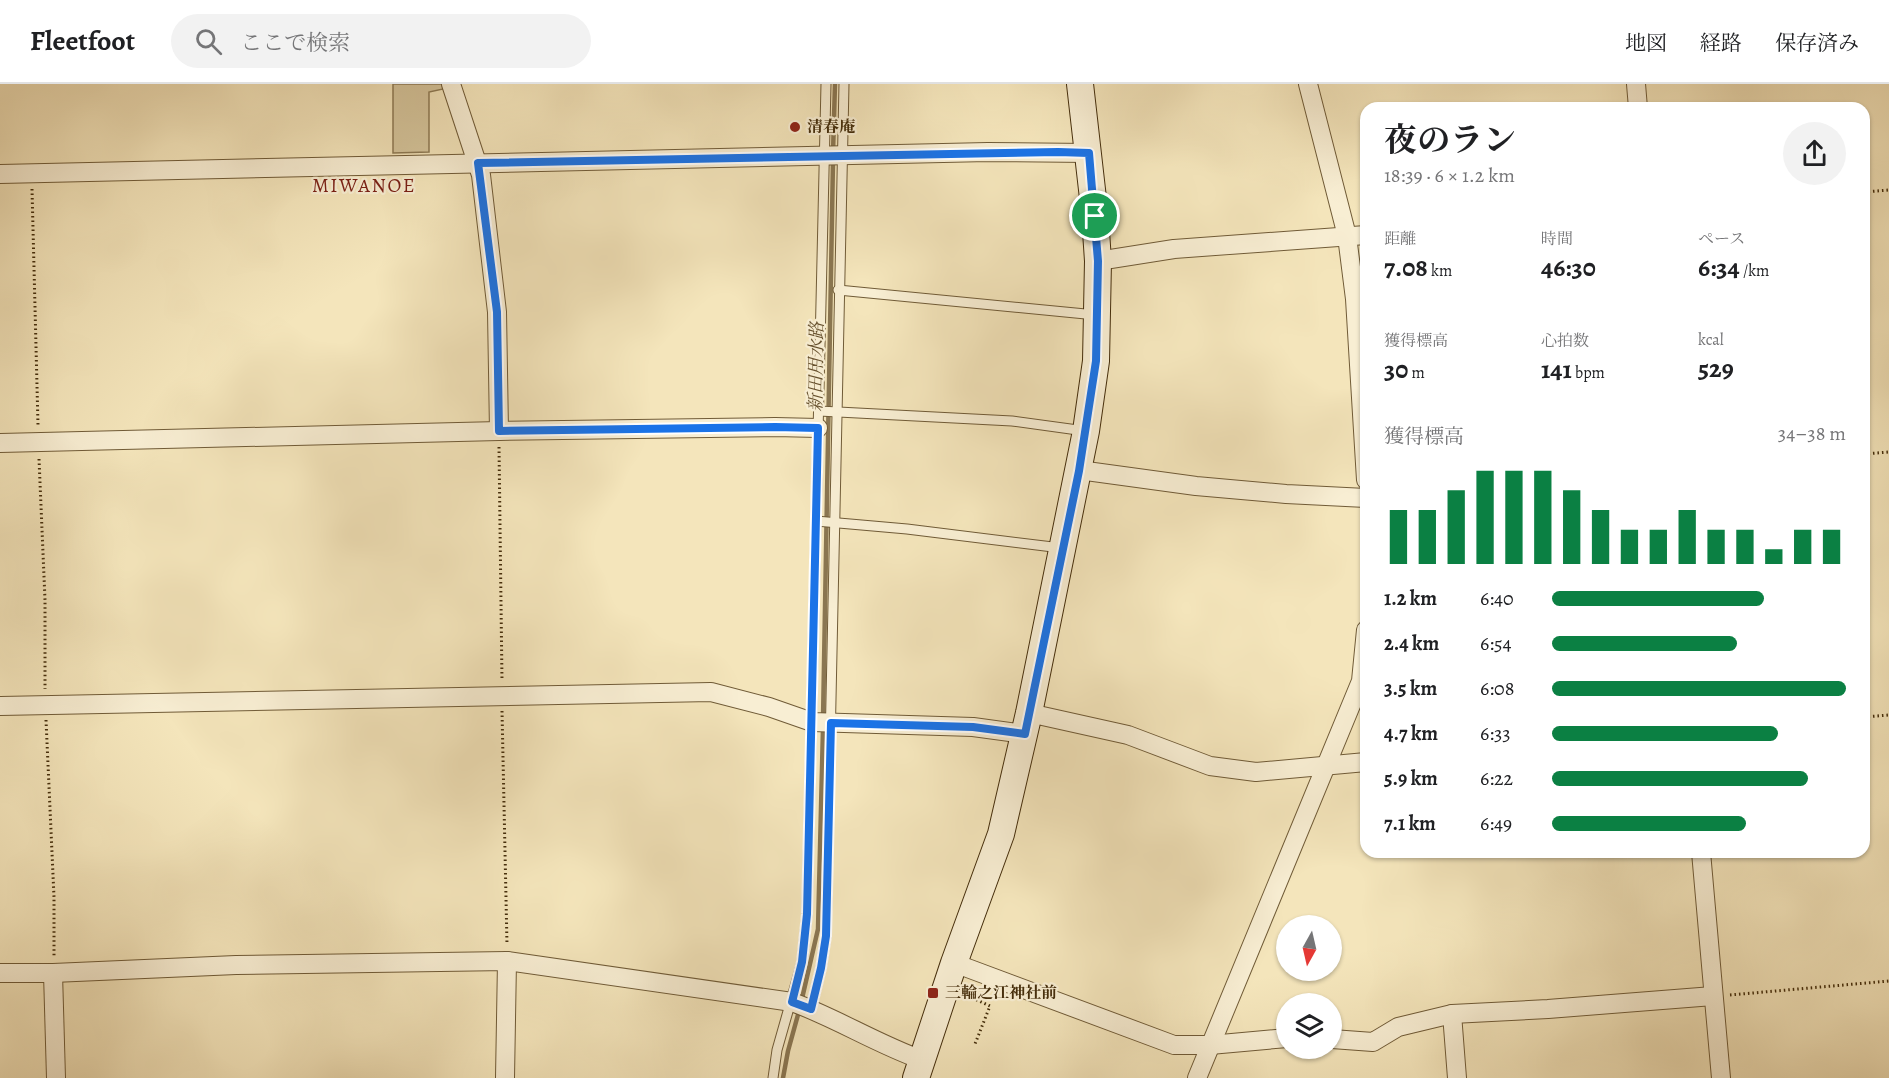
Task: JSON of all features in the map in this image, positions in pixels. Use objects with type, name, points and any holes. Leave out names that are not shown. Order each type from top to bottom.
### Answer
[{"type":"street","points":[[451,84],[478,163],[497,312],[499,431]]},
{"type":"street","points":[[0,973],[236,965],[507,961],[792,1002],[903,1053],[919,1069],[1001,834],[1027,724],[1086,432],[1096,361],[1098,261],[1089,153],[1080,84]]},
{"type":"street","points":[[1308,84],[1347,236],[1355,299],[1360,381]]},
{"type":"street","points":[[1636,84],[1638,102]]},
{"type":"street","points":[[0,174],[1011,152],[1089,153]]},
{"type":"street","points":[[1098,261],[1174,249],[1360,235]]},
{"type":"street","points":[[0,443],[775,427],[818,419]]},
{"type":"street","points":[[1079,471],[1196,486],[1360,498]]},
{"type":"street","points":[[1197,1078],[1360,681]]},
{"type":"street","points":[[0,706],[711,692],[812,722],[973,727],[1027,724],[1128,735],[1210,766],[1256,772],[1360,763]]},
{"type":"street","points":[[1702,858],[1721,1078]]},
{"type":"street","points":[[505,1078],[507,961]]},
{"type":"street","points":[[53,973],[56,1078]]},
{"type":"street","points":[[950,975],[1174,1045],[1210,1046],[1276,1039]]},
{"type":"street","points":[[1342,1040],[1373,1042],[1398,1027],[1452,1014],[1713,996]]},
{"type":"street","points":[[1452,1014],[1457,1078]]},
{"type":"lane","points":[[811,1009],[826,936],[838,412],[838,290],[833,157],[826,84]]},
{"type":"lane","points":[[773,1078],[777,1050],[802,962],[807,914],[818,419],[833,157],[844,84]]},
{"type":"lane","points":[[838,290],[1098,315]]},
{"type":"lane","points":[[818,419],[838,412],[1012,421],[1086,432]]},
{"type":"lane","points":[[816,521],[1062,548]]},
{"type":"lane","points":[[815,612],[833,614]]},
{"type":"path","points":[[32,173],[38,442],[45,600],[45,704],[54,897],[53,973]]},
{"type":"path","points":[[1870,192],[1889,190]]},
{"type":"path","points":[[1870,454],[1889,452]]},
{"type":"path","points":[[1870,717],[1889,715]]},
{"type":"path","points":[[950,975],[990,1006],[975,1044]]},
{"type":"path","points":[[1713,996],[1889,981]]},
{"type":"shaded area","points":[[393,84],[442,84],[443,89],[429,92],[429,152],[393,153]]},
{"type":"waterway","name":"新田用水路","points":[[833,153],[835,84]]},
{"type":"waterway","name":"新田用水路","points":[[823,720],[833,161]]},
{"type":"waterway","name":"新田用水路","points":[[801,1003],[818,929],[823,728]]},
{"type":"waterway","name":"新田用水路","points":[[783,1078],[799,1011]]},
{"type":"place","name":"清春庵","points":[[795,127]]},
{"type":"place","name":"三輪之江神社前","points":[[933,993]]},
{"type":"district","name":"MIWANOE","points":[[364,185]]},
{"type":"route","points":[[1089,153],[1095,216],[1098,261],[1096,361],[1079,471],[1025,734],[973,727],[831,723],[826,936],[811,1009],[792,1002],[802,962],[807,914],[818,428],[499,431],[497,312],[478,163],[1089,153]]}]
